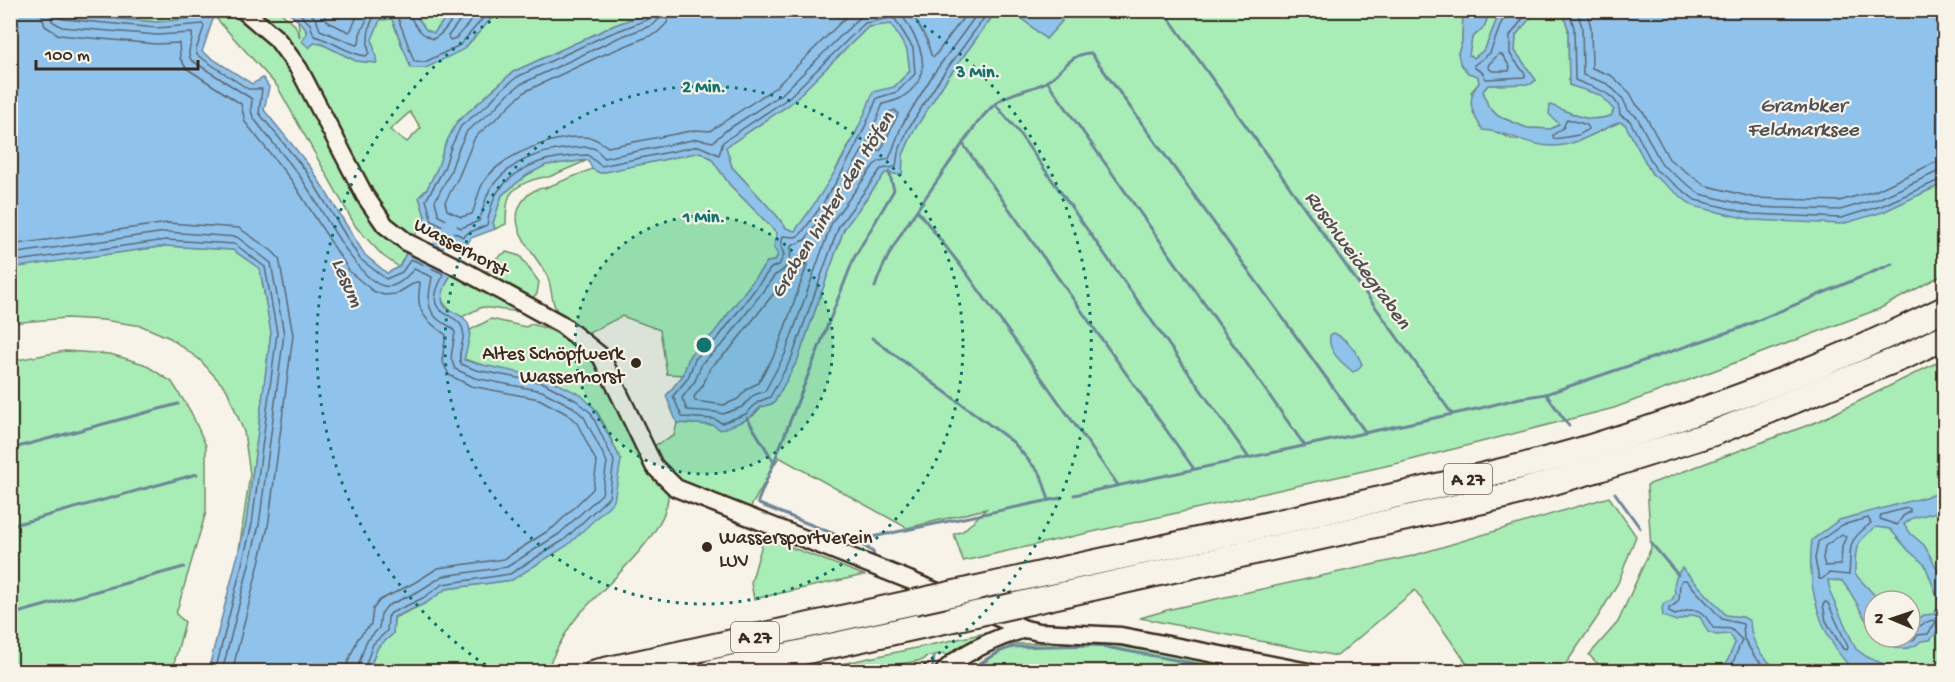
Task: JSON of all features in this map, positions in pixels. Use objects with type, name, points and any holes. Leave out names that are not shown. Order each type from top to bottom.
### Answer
[{"type":"highway","name":"A 27","points":[[596,672],[1326,512],[1501,471],[1592,446],[1706,409],[1815,368],[1896,333],[1944,309]]},
{"type":"highway","name":"A 27","points":[[712,672],[1506,496],[1599,470],[1713,433],[1898,360],[1944,337]]},
{"type":"street","name":"Wasserhorst","points":[[243,10],[277,39],[299,69],[365,196],[384,225],[408,243],[459,267],[561,324],[601,356],[654,466],[676,488],[909,580],[1025,629]]},
{"type":"street","points":[[944,672],[956,660],[1005,634],[1025,629],[1039,632],[1121,636],[1310,672]]},
{"type":"green space","points":[[29,11],[279,11],[295,25],[300,38],[298,21],[305,27],[309,47],[314,43],[322,44],[356,61],[376,63],[372,39],[380,19],[392,19],[403,49],[464,49],[498,11],[654,11],[615,25],[513,72],[457,122],[427,189],[419,197],[425,216],[399,267],[383,256],[356,227],[277,86],[214,16],[158,22]],"holes":[[[410,112],[421,128],[407,142],[390,130]]]},
{"type":"green space","points":[[413,11],[451,11],[434,33],[426,30]]},
{"type":"green space","points":[[1013,11],[1046,39],[1062,21],[1049,11],[1463,11],[1462,42],[1458,53],[1478,76],[1479,83],[1471,92],[1494,131],[1512,139],[1581,140],[1620,122],[1625,124],[1652,174],[1919,195],[1944,183],[1944,274],[1879,309],[1614,408],[1399,463],[963,561],[954,534],[963,531],[986,509],[907,528],[779,457],[749,510],[692,488],[665,469],[653,446],[674,436],[677,423],[714,425],[741,422],[753,416],[761,407],[774,403],[798,359],[844,229],[885,173],[902,174],[903,155],[913,132],[946,80],[992,17]]},
{"type":"green space","points":[[1490,11],[1509,11],[1498,16],[1485,49],[1474,58],[1468,55],[1472,38],[1484,27]]},
{"type":"green space","points":[[1536,11],[1562,11],[1568,28],[1569,85],[1601,95],[1614,109],[1611,116],[1586,118],[1550,106],[1550,114],[1560,124],[1551,129],[1527,128],[1498,116],[1488,106],[1483,91],[1488,85],[1531,84],[1536,80],[1515,51],[1516,35]]},
{"type":"green space","points":[[891,23],[907,50],[910,71],[864,117],[826,188],[795,232],[786,228],[732,167],[726,147],[790,104],[868,27]]},
{"type":"green space","points":[[700,152],[711,158],[730,185],[777,233],[774,248],[778,254],[775,261],[767,262],[713,335],[690,355],[683,375],[667,374],[660,330],[622,316],[589,333],[567,321],[557,312],[547,276],[523,238],[517,218],[519,208],[531,192],[592,169],[600,173]]},
{"type":"green space","points":[[588,160],[549,177],[522,184],[510,195],[506,209],[506,224],[495,229],[493,223],[502,195],[527,175],[546,165]]},
{"type":"green space","points":[[166,246],[233,250],[260,269],[271,332],[246,523],[237,564],[250,474],[244,432],[227,390],[200,360],[170,338],[142,326],[103,320],[66,318],[11,323],[10,268]]},
{"type":"green space","points":[[506,252],[520,256],[539,282],[537,294],[532,298],[488,275],[485,265]]},
{"type":"green space","points":[[453,271],[520,309],[519,312],[482,307],[462,317],[453,312],[447,308],[442,298]]},
{"type":"green space","points":[[491,319],[526,327],[531,324],[553,331],[571,341],[585,354],[608,385],[646,468],[654,479],[668,491],[666,507],[648,541],[573,623],[549,665],[519,672],[504,671],[503,665],[457,672],[368,672],[378,647],[393,634],[394,618],[426,603],[446,589],[512,580],[621,460],[601,418],[582,398],[533,378],[464,359],[470,330]]},
{"type":"green space","points":[[65,351],[110,354],[144,364],[172,382],[191,412],[206,446],[206,512],[176,614],[185,622],[172,671],[11,671],[11,361]]},
{"type":"green space","points":[[1944,359],[1944,671],[1606,672],[1589,655],[1618,622],[1651,548],[1647,485],[1819,421]]},
{"type":"green space","points":[[1609,497],[1636,536],[1618,583],[1561,671],[1472,671],[1415,590],[1337,656],[1140,618],[1171,609],[1412,556]]},
{"type":"green space","points":[[764,537],[864,575],[754,599],[751,583]]},
{"type":"green space","points":[[995,631],[971,646],[945,656],[944,653],[925,657],[923,660],[860,671],[804,672]]},
{"type":"green space","points":[[1096,642],[1268,671],[968,672],[1014,644]]},
{"type":"water","points":[[1049,10],[1062,21],[1046,39],[1013,11],[992,17],[946,80],[913,132],[903,155],[902,175],[885,173],[844,229],[798,359],[774,403],[761,407],[748,419],[721,430],[713,425],[677,423],[666,396],[683,375],[690,355],[713,334],[767,262],[775,261],[778,254],[774,248],[777,233],[730,185],[711,158],[700,152],[600,173],[592,169],[588,160],[546,165],[527,175],[502,195],[493,223],[495,229],[471,238],[466,246],[422,223],[425,216],[419,197],[427,189],[457,122],[513,72],[615,25],[654,11]],"holes":[[[891,24],[907,50],[910,71],[894,87],[873,92],[858,129],[829,182],[795,231],[786,228],[732,167],[726,147],[790,104],[868,27]]]},
{"type":"water","name":"Lesum","points":[[10,11],[158,22],[214,16],[202,52],[252,84],[263,78],[269,87],[264,110],[311,168],[365,255],[387,273],[399,267],[408,250],[453,271],[442,299],[449,310],[462,316],[467,322],[470,334],[464,360],[546,378],[581,395],[595,409],[621,460],[614,501],[568,545],[512,580],[446,589],[426,603],[394,617],[393,634],[378,647],[368,671],[208,671],[246,523],[271,332],[260,269],[233,250],[166,246],[11,268]]},
{"type":"water","points":[[287,11],[413,11],[426,30],[434,33],[451,11],[498,11],[464,49],[426,68],[411,68],[392,19],[380,20],[372,39],[377,63],[356,61],[322,44],[314,43],[309,48],[302,41],[307,33],[305,27]]},
{"type":"water","name":"Grambker Feldmarksee","points":[[1463,11],[1490,11],[1484,27],[1472,38],[1469,55],[1474,58],[1485,49],[1498,16],[1509,11],[1536,11],[1516,35],[1515,51],[1536,80],[1531,84],[1488,85],[1483,91],[1488,106],[1498,116],[1527,128],[1551,129],[1559,124],[1549,114],[1550,105],[1593,119],[1611,116],[1614,110],[1600,95],[1569,85],[1568,28],[1562,11],[1944,11],[1944,183],[1883,212],[1842,224],[1752,220],[1693,206],[1652,174],[1625,124],[1620,122],[1580,140],[1555,146],[1537,144],[1483,130],[1473,112],[1471,101],[1479,83],[1478,76],[1468,73],[1460,63],[1458,53],[1462,42]]},
{"type":"water","points":[[1334,333],[1347,342],[1357,354],[1362,364],[1358,370],[1353,372],[1333,351],[1330,335]]},
{"type":"water","points":[[1944,492],[1944,516],[1937,512],[1913,518],[1904,524],[1911,534],[1924,545],[1944,581],[1944,624],[1930,640],[1922,641],[1922,616],[1934,614],[1940,604],[1925,565],[1890,529],[1876,527],[1863,537],[1857,547],[1855,574],[1869,589],[1862,589],[1862,613],[1842,581],[1828,580],[1831,595],[1856,649],[1867,657],[1891,667],[1910,671],[1854,671],[1842,658],[1824,627],[1811,576],[1812,540],[1839,520]]},
{"type":"water","points":[[1682,568],[1726,615],[1743,617],[1750,621],[1755,644],[1768,661],[1780,671],[1723,671],[1735,643],[1730,634],[1716,635],[1708,632],[1700,617],[1693,615],[1676,621],[1663,616],[1662,608],[1664,603],[1672,600],[1675,594],[1675,580]]},
{"type":"waterway","name":"Ruschweidegraben","points":[[1163,10],[1452,414]]},
{"type":"waterway","points":[[875,287],[881,271],[907,224],[991,107],[1004,98],[1046,82],[1078,56],[1091,53],[1366,433]]},
{"type":"waterway","points":[[1047,81],[1305,446]]},
{"type":"waterway","points":[[995,104],[1016,129],[1249,458]]},
{"type":"waterway","points":[[963,144],[1194,469]]},
{"type":"waterway","points":[[774,462],[854,258],[894,190],[889,172]]},
{"type":"waterway","points":[[917,210],[968,275],[1118,485]]},
{"type":"waterway","points":[[429,263],[453,220]]},
{"type":"waterway","points":[[1546,394],[1740,328],[1892,264]]},
{"type":"waterway","points":[[872,338],[1013,442],[1041,475],[1049,500]]},
{"type":"waterway","points":[[1074,495],[1546,394],[1569,426]]},
{"type":"waterway","points":[[10,449],[178,404]]},
{"type":"waterway","name":"Graben hinter den Höfen","points":[[747,418],[774,462],[758,501],[759,504],[864,546],[873,552],[875,560]]},
{"type":"waterway","points":[[10,526],[197,474]]},
{"type":"waterway","name":"Ruschweidegraben","points":[[1615,493],[1640,528]]},
{"type":"waterway","points":[[853,541],[1060,498]]},
{"type":"waterway","name":"Ruschweidegraben","points":[[1651,543],[1678,575]]},
{"type":"waterway","points":[[10,615],[184,567]]},
{"type":"waterway","name":"Graben hinter den Höfen","points":[[965,672],[1000,651],[1013,647],[1095,645],[1240,672]]},
{"type":"waterway","name":"Graben hinter den Höfen","points":[[932,672],[934,656]]},
{"type":"place","name":"Altes Schöpfwerk Wasserhorst","points":[[636,363]]},
{"type":"place","name":"Wassersportverein LUV","points":[[707,547]]}]
